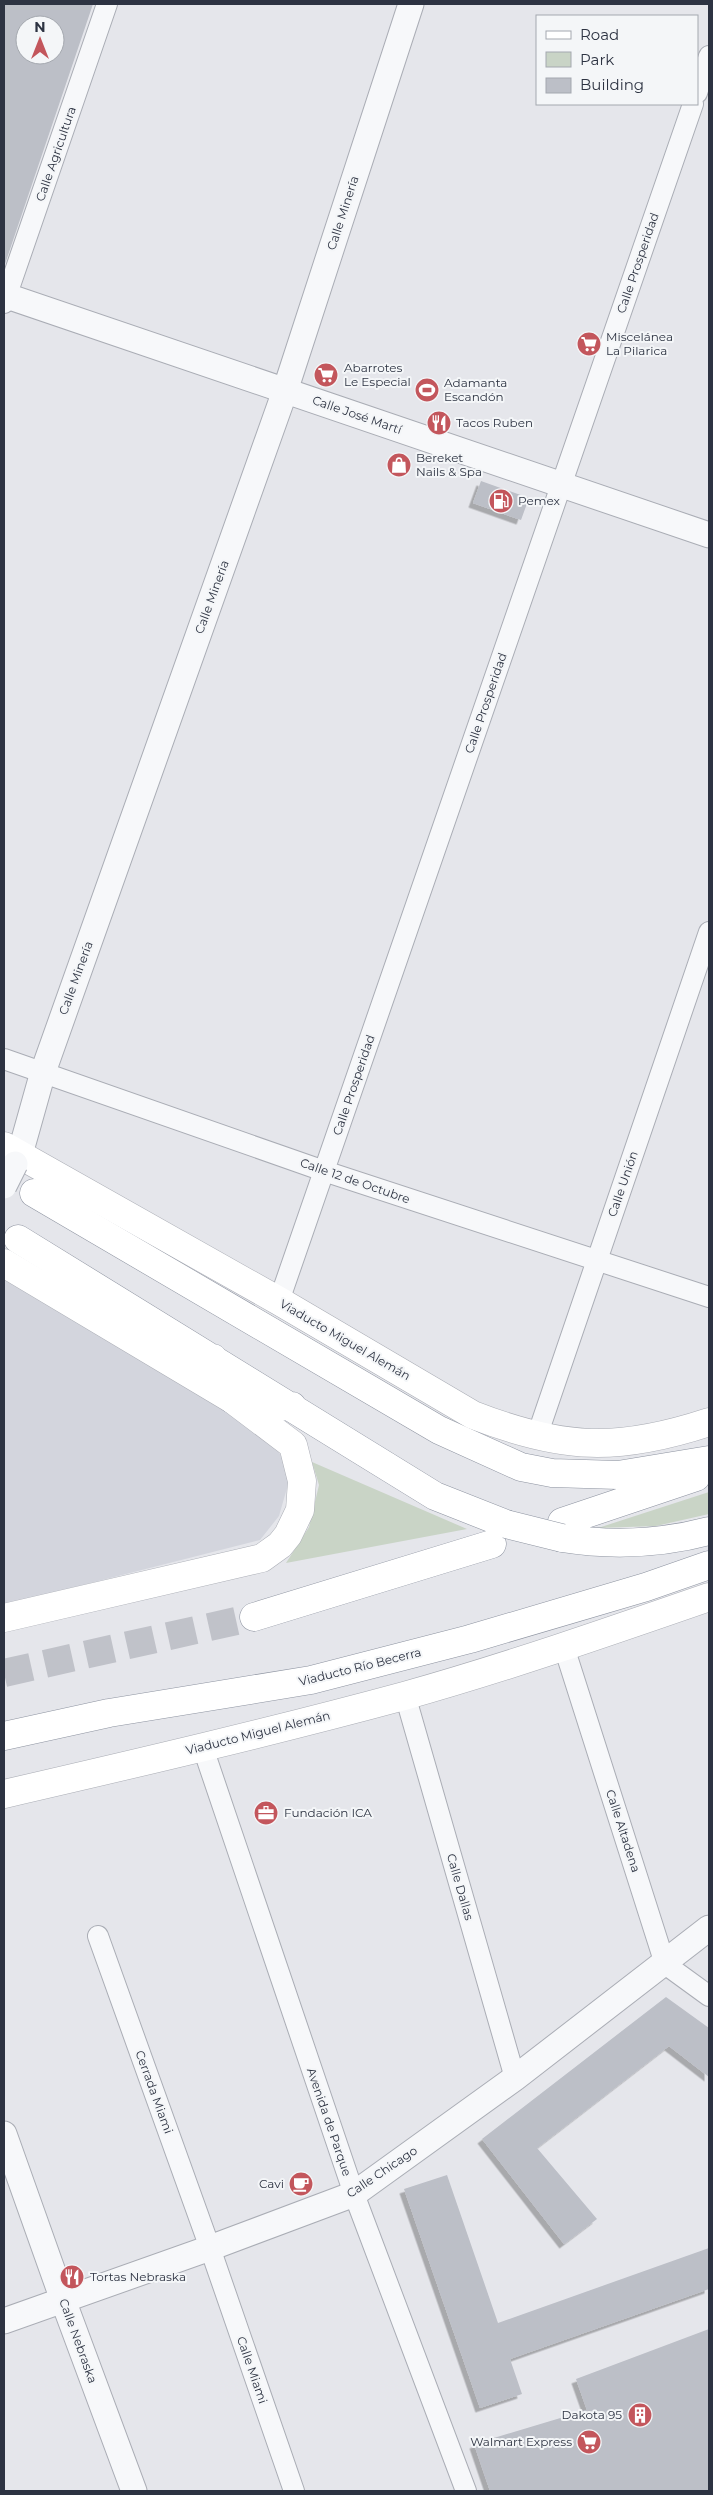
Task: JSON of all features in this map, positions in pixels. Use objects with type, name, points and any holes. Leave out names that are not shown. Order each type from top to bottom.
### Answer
[{"type":"main road","name":"Viaducto Miguel Alemán","points":[[10,1163],[279,1301],[473,1415],[536,1436],[581,1443],[627,1443],[669,1435],[709,1422]]},
{"type":"main road","points":[[34,1193],[439,1430],[521,1466],[552,1473],[618,1475],[709,1460]]},
{"type":"main road","points":[[18,1239],[499,1534]]},
{"type":"main road","points":[[4,1263],[240,1404],[293,1445],[300,1468],[302,1495],[300,1510],[288,1535],[272,1552],[251,1562],[4,1618]]},
{"type":"main road","points":[[213,1358],[240,1404]]},
{"type":"main road","points":[[240,1404],[292,1406]]},
{"type":"main road","points":[[254,1617],[499,1534],[562,1530],[709,1472]]},
{"type":"main road","points":[[562,1530],[617,1544],[663,1541],[709,1531]]},
{"type":"main road","name":"Viaducto Río Becerra","points":[[4,1736],[109,1713],[310,1680],[470,1639],[646,1587],[709,1565]]},
{"type":"main road","name":"Viaducto Miguel Alemán","points":[[4,1794],[203,1748],[405,1695],[564,1647],[709,1597]]},
{"type":"street","name":"Calle Agricultura","points":[[5,298],[107,4]]},
{"type":"street","name":"Calle Minería","points":[[10,1163],[286,391],[411,4]]},
{"type":"street","points":[[698,90],[709,56]]},
{"type":"street","name":"Calle Prosperidad","points":[[279,1301],[693,105]]},
{"type":"street","name":"Calle José Martí","points":[[5,298],[286,391],[709,535]]},
{"type":"street","name":"Calle Unión","points":[[536,1436],[709,932]]},
{"type":"street","name":"Calle 12 de Octubre","points":[[4,1059],[324,1171],[596,1262],[709,1297]]},
{"type":"street","name":"Calle Altadena","points":[[564,1647],[665,1964]]},
{"type":"street","name":"Calle Dallas","points":[[405,1695],[515,2078]]},
{"type":"street","name":"Avenida de Parque","points":[[203,1748],[354,2194],[466,2491]]},
{"type":"street","name":"Calle Chicago","points":[[4,2321],[210,2248],[354,2194],[515,2078],[665,1964],[709,1928]]},
{"type":"street","name":"Cerrada Miami","points":[[98,1936],[210,2248]]},
{"type":"street","points":[[665,1964],[709,1996]]},
{"type":"street","name":"Calle Nebraska","points":[[4,2134],[62,2300],[134,2491]]},
{"type":"street","name":"Calle Miami","points":[[210,2248],[294,2491]]},
{"type":"shaded area","points":[[4,1275],[271,1438],[291,1474],[279,1516],[260,1540],[4,1605]]},
{"type":"green space","points":[[312,1462],[467,1529],[286,1563],[309,1527],[319,1485]]},
{"type":"green space","points":[[709,1492],[709,1514],[656,1526],[598,1528]]},
{"type":"building","points":[[4,4],[93,4],[4,267]]},
{"type":"building","name":"Pemex","points":[[481,481],[529,498],[521,520],[473,503]]},
{"type":"building","points":[[666,1997],[709,2028],[709,2077],[669,2046],[537,2148],[597,2219],[564,2244],[482,2139]]},
{"type":"building","points":[[447,2175],[498,2323],[709,2248],[709,2289],[510,2359],[522,2394],[480,2408],[404,2189]]},
{"type":"building","name":"Dakota 95","points":[[709,2329],[709,2491],[490,2491],[474,2444],[587,2410],[576,2379]]},
{"type":"tunnel","points":[[4,1673],[254,1617]]},
{"type":"place","name":"Miscelánea La Pilarica","points":[[589,344]]},
{"type":"place","name":"Abarrotes Le Especial","points":[[326,375]]},
{"type":"place","name":"Adamanta Escandón","points":[[427,390]]},
{"type":"place","name":"Tacos Ruben","points":[[439,423]]},
{"type":"place","name":"Bereket Nails & Spa","points":[[399,465]]},
{"type":"place","name":"Pemex","points":[[501,501]]},
{"type":"place","name":"Fundación ICA","points":[[266,1813]]},
{"type":"place","name":"Cavi","points":[[301,2184]]},
{"type":"place","name":"Tortas Nebraska","points":[[72,2277]]},
{"type":"place","name":"Dakota 95","points":[[640,2415]]},
{"type":"place","name":"Walmart Express","points":[[589,2442]]}]
